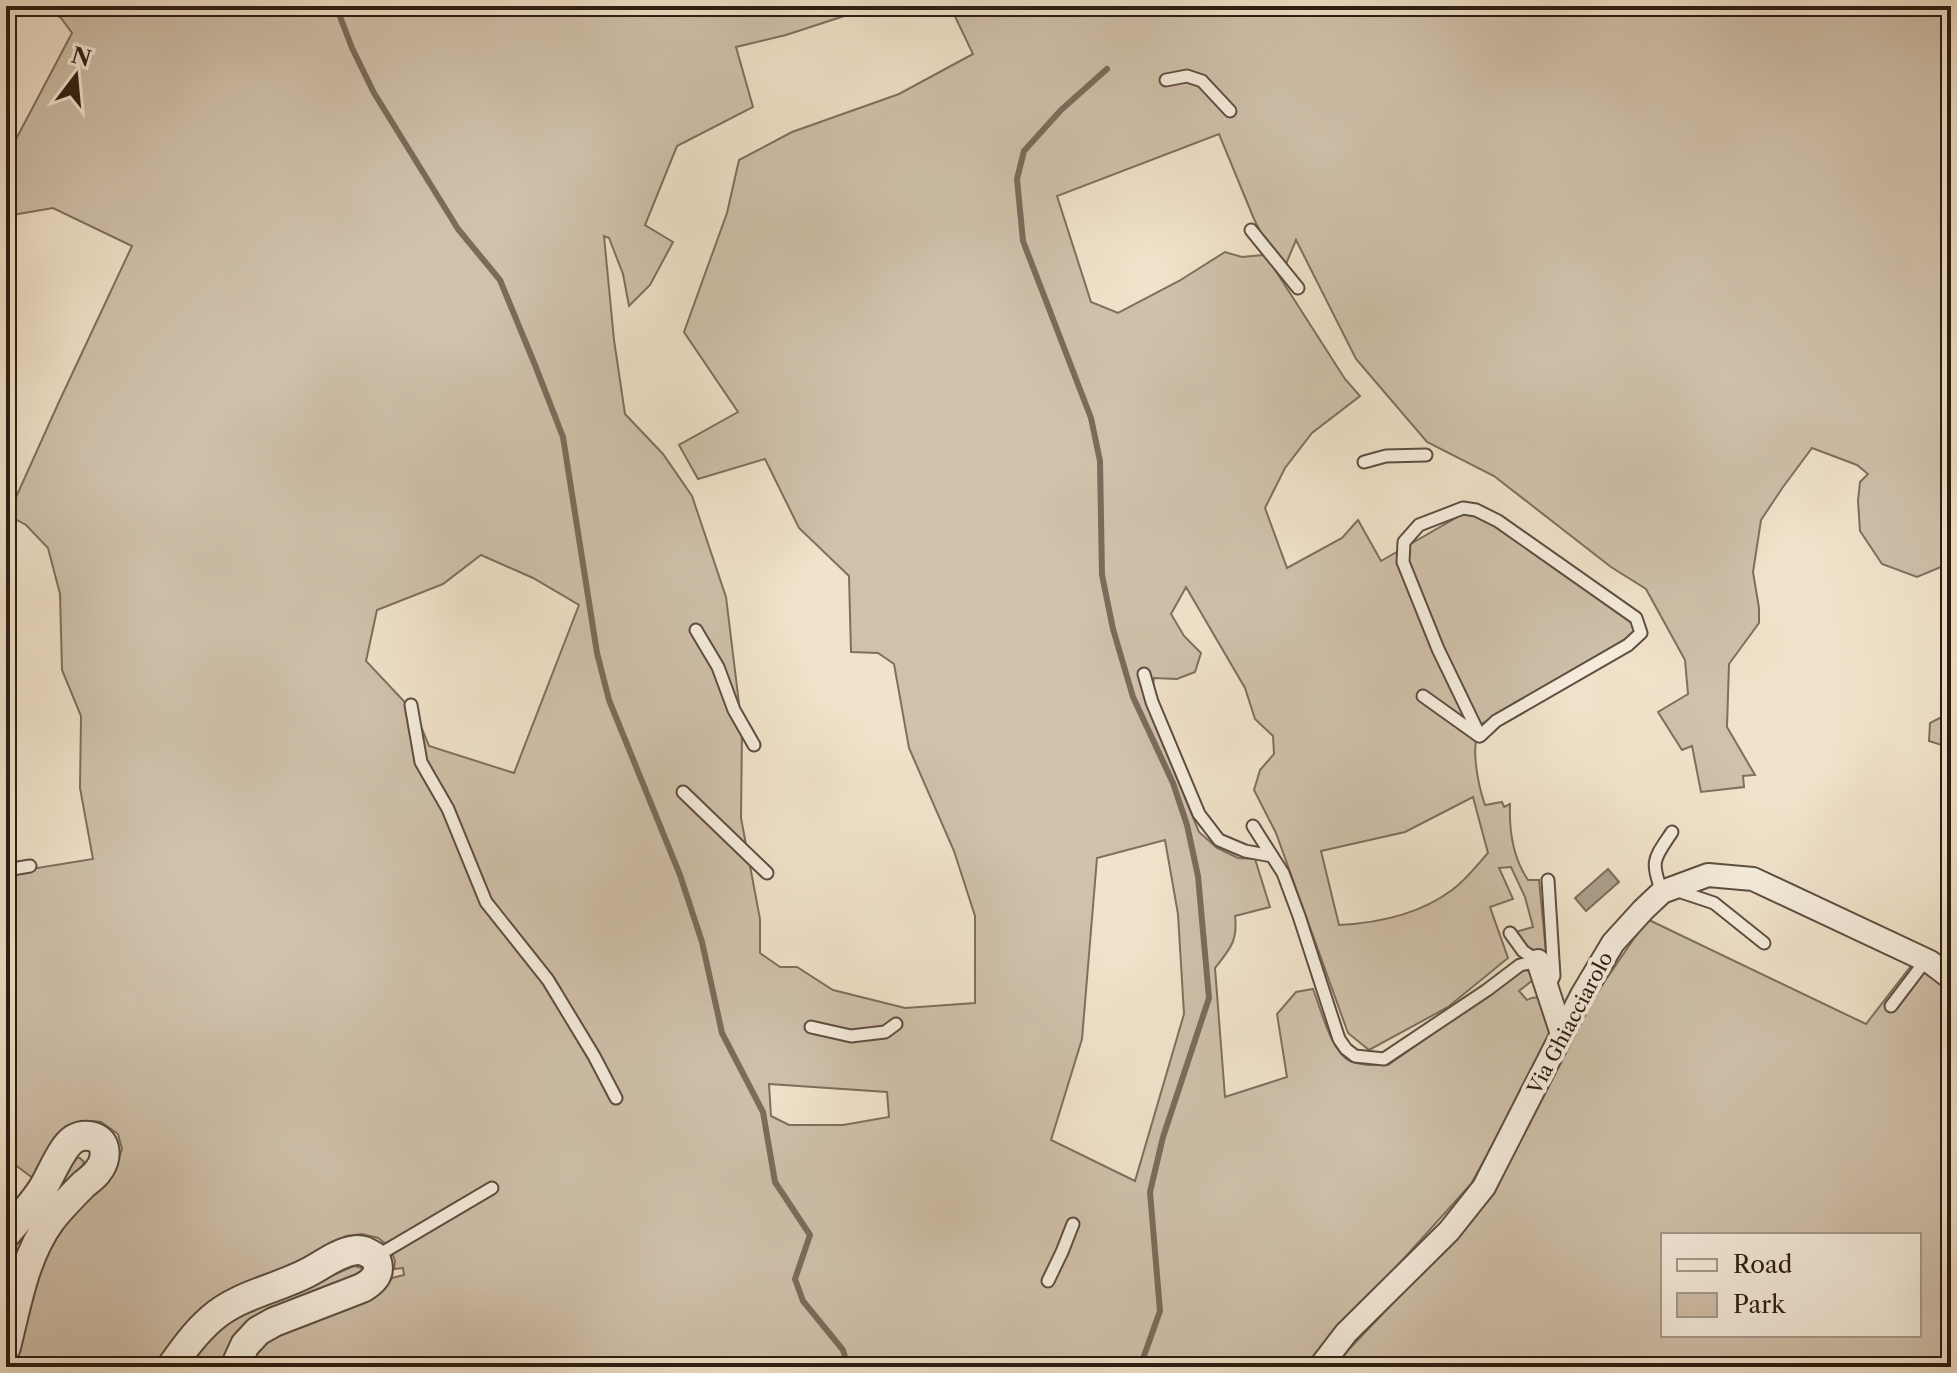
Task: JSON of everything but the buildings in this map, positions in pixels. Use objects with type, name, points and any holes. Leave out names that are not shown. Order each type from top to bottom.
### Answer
[{"type":"street","name":"Via Ghiacciarolo","points":[[1320,1367],[1346,1333],[1449,1231],[1484,1187],[1582,995],[1613,943],[1666,890],[1708,875],[1753,879],[1926,960],[1951,978]]},
{"type":"street","points":[[1538,961],[1562,1034]]},
{"type":"street","points":[[6,1234],[40,1193],[67,1145],[75,1138],[86,1135],[103,1143],[105,1152],[99,1171],[50,1221],[35,1247],[25,1271],[6,1347]]},
{"type":"street","points":[[171,1367],[195,1335],[231,1304],[305,1275],[355,1249],[375,1257],[378,1270],[374,1281],[258,1331],[245,1345],[235,1367]]},
{"type":"lane","points":[[1166,80],[1187,76],[1202,81],[1230,111]]},
{"type":"lane","points":[[1251,230],[1298,288]]},
{"type":"lane","points":[[1364,462],[1386,456],[1426,455]]},
{"type":"lane","points":[[1463,508],[1476,510],[1498,521],[1636,618],[1641,633],[1628,645],[1496,721],[1480,736],[1438,649],[1403,562],[1404,542],[1419,525],[1463,508]]},
{"type":"lane","points":[[696,630],[718,667],[734,710],[754,745]]},
{"type":"lane","points":[[1144,674],[1152,702],[1199,814],[1219,840],[1245,851],[1272,856]]},
{"type":"lane","points":[[1423,696],[1480,736]]},
{"type":"lane","points":[[411,705],[421,762],[448,809],[486,902],[548,980],[616,1098]]},
{"type":"lane","points":[[683,792],[767,873]]},
{"type":"lane","points":[[1253,826],[1283,873],[1339,1039],[1355,1056],[1384,1059],[1520,965],[1538,961]]},
{"type":"lane","points":[[1672,832],[1655,858],[1654,872],[1666,890],[1714,903],[1764,943]]},
{"type":"lane","points":[[6,870],[30,866]]},
{"type":"lane","points":[[1547,989],[1554,976],[1548,880]]},
{"type":"lane","points":[[1510,933],[1523,951],[1538,961]]},
{"type":"lane","points":[[1891,1006],[1926,960]]},
{"type":"lane","points":[[811,1027],[851,1036],[885,1032],[896,1024]]},
{"type":"lane","points":[[375,1257],[492,1188]]},
{"type":"lane","points":[[1048,1281],[1073,1224]]},
{"type":"green space","points":[[43,6],[875,6],[786,35],[736,47],[753,107],[677,146],[645,225],[673,242],[650,285],[629,306],[623,274],[609,238],[604,236],[625,414],[663,454],[692,496],[726,597],[742,728],[741,818],[760,919],[760,953],[780,967],[797,967],[833,990],[905,1008],[975,1003],[975,916],[954,851],[909,748],[894,664],[878,653],[851,652],[849,576],[799,528],[765,459],[698,479],[679,445],[738,412],[684,332],[727,213],[739,160],[792,132],[899,94],[973,54],[950,6],[1951,6],[1951,560],[1917,577],[1882,564],[1860,531],[1860,482],[1868,474],[1857,465],[1812,448],[1761,520],[1753,572],[1759,623],[1729,664],[1727,727],[1755,775],[1743,776],[1744,787],[1701,792],[1692,746],[1682,750],[1658,712],[1688,694],[1685,660],[1646,589],[1611,567],[1494,476],[1427,442],[1356,359],[1296,240],[1286,264],[1262,235],[1219,134],[1057,196],[1091,302],[1118,313],[1179,281],[1225,252],[1242,257],[1263,255],[1345,379],[1360,396],[1312,433],[1285,468],[1265,508],[1287,568],[1342,538],[1358,520],[1381,561],[1468,511],[1495,524],[1634,623],[1634,631],[1627,638],[1483,723],[1478,730],[1475,751],[1477,774],[1485,805],[1502,802],[1504,807],[1510,804],[1515,853],[1528,880],[1539,880],[1548,973],[1515,932],[1533,927],[1525,897],[1511,867],[1499,868],[1513,899],[1490,907],[1508,958],[1448,1007],[1369,1050],[1348,1033],[1276,833],[1254,790],[1260,770],[1274,754],[1273,736],[1255,719],[1245,688],[1186,587],[1171,614],[1184,636],[1201,653],[1195,672],[1177,679],[1154,678],[1149,710],[1199,832],[1217,848],[1238,858],[1255,859],[1270,907],[1235,916],[1232,944],[1215,968],[1225,1097],[1287,1077],[1277,1014],[1296,992],[1313,989],[1337,1049],[1350,1061],[1359,1064],[1388,1065],[1524,970],[1538,976],[1519,991],[1527,1000],[1536,998],[1545,1002],[1554,1035],[1471,1184],[1326,1345],[1312,1367],[938,1367],[856,1360],[857,1367],[765,1367],[763,1364],[759,1367],[249,1367],[264,1343],[275,1334],[369,1300],[392,1278],[404,1275],[403,1268],[394,1269],[395,1261],[390,1247],[378,1238],[362,1234],[346,1236],[299,1264],[160,1367],[11,1367],[32,1286],[53,1236],[117,1164],[122,1149],[118,1134],[101,1122],[92,1121],[80,1123],[34,1179],[6,1158],[6,873],[93,859],[80,788],[81,716],[62,670],[60,594],[48,548],[26,525],[8,515],[132,246],[53,208],[6,216],[6,158],[72,33],[61,18]],"holes":[[[481,555],[533,578],[579,605],[514,773],[429,746],[416,714],[366,661],[377,610],[443,584]],[[1473,797],[1488,853],[1457,886],[1426,905],[1383,919],[1339,925],[1321,851],[1405,832]],[[1165,840],[1178,914],[1184,1014],[1135,1181],[1051,1140],[1082,1039],[1097,858]],[[769,1084],[887,1092],[889,1117],[843,1125],[789,1125],[771,1116]]]},
{"type":"green space","points":[[1951,712],[1951,748],[1929,741],[1930,723]]},
{"type":"green space","points":[[1649,920],[1866,1024],[1914,962],[1951,986],[1951,1058],[1946,1064],[1951,1068],[1951,1367],[1332,1367],[1453,1240],[1513,1154],[1577,1022]]},
{"type":"green space","points":[[77,1158],[84,1162],[82,1166],[63,1188],[6,1300],[6,1247]]},
{"type":"green space","points":[[354,1266],[362,1268],[364,1274],[225,1367],[187,1367],[222,1326]]},
{"type":"shaded area","points":[[1608,869],[1619,882],[1586,911],[1575,898]]},
{"type":"waterway","points":[[336,6],[374,93],[458,229],[500,280],[563,437],[597,653],[609,700],[680,875],[702,942],[722,1033],[763,1112],[775,1182],[810,1235],[795,1279],[803,1301],[843,1350],[848,1367]]},
{"type":"waterway","points":[[1107,69],[1061,110],[1024,151],[1017,179],[1023,241],[1091,418],[1100,461],[1102,575],[1113,629],[1133,697],[1173,783],[1187,825],[1198,876],[1209,998],[1163,1137],[1150,1192],[1160,1311],[1140,1367]]}]
